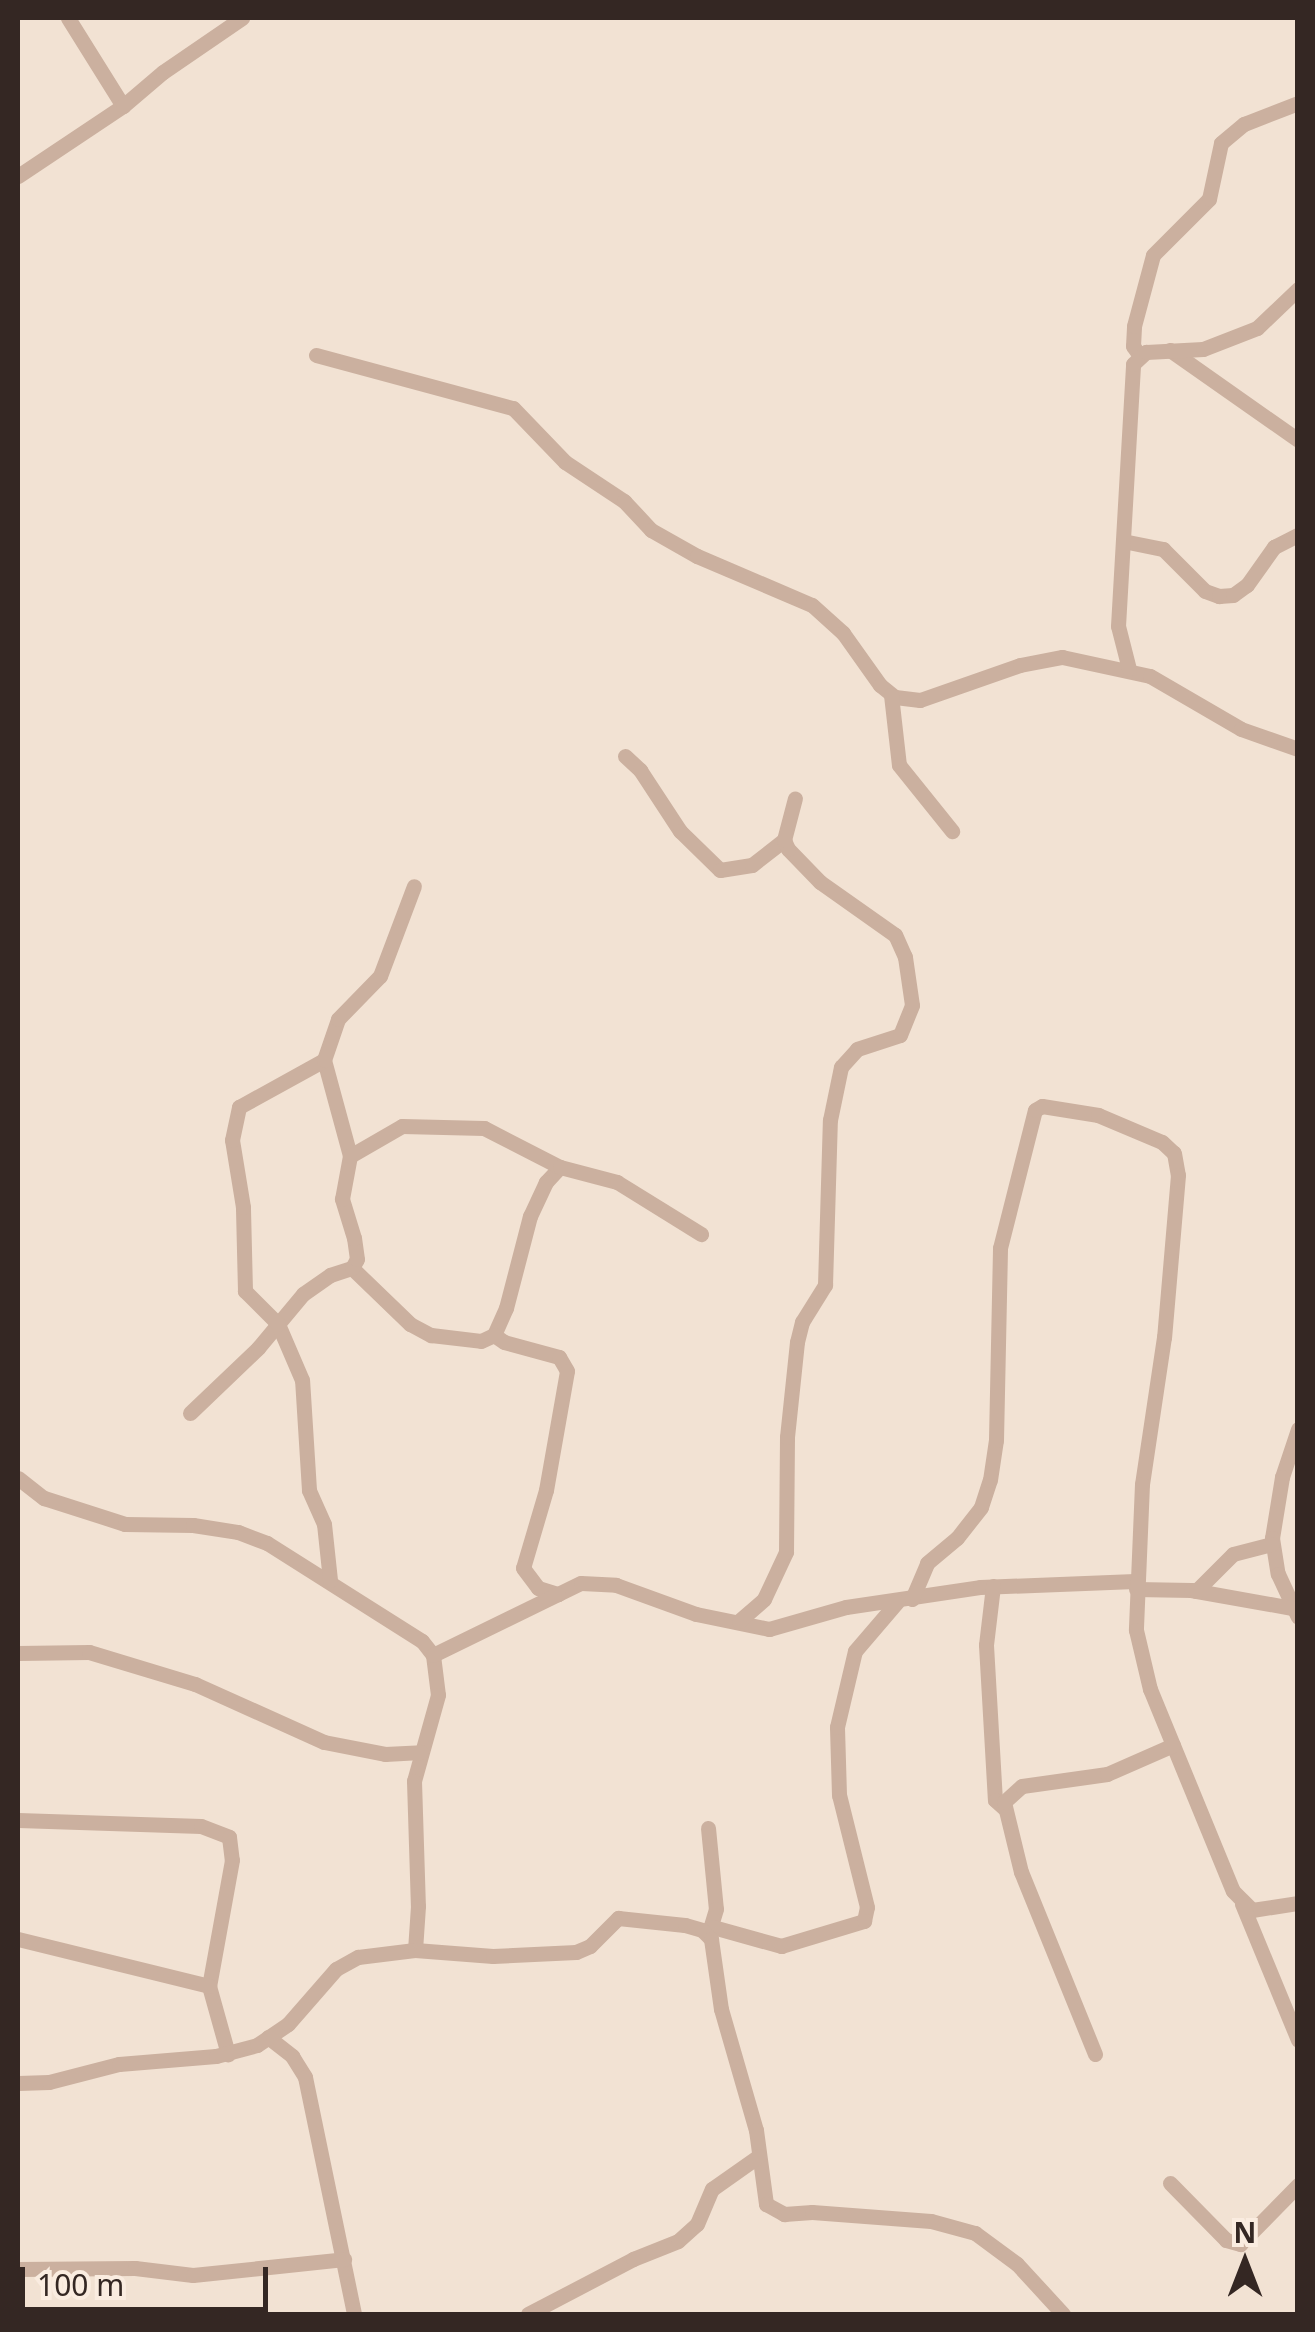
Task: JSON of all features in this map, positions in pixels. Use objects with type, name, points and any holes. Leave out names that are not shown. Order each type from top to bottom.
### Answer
[{"type":"street","points":[[68,18],[123,106]]},
{"type":"street","points":[[18,176],[123,106],[163,72],[242,18]]},
{"type":"street","points":[[1140,356],[1133,346],[1134,326],[1153,255],[1209,199],[1221,143],[1244,124],[1298,103]]},
{"type":"street","points":[[1130,669],[1118,626],[1132,368],[1140,356],[1204,349],[1256,328],[1298,289]]},
{"type":"street","points":[[1170,350],[1298,440]]},
{"type":"street","points":[[316,355],[513,408],[565,462],[624,501],[651,530],[696,556],[812,605],[843,633],[891,695],[898,765],[952,831]]},
{"type":"street","points":[[1123,540],[1163,549],[1205,591],[1218,596],[1233,595],[1247,585],[1274,548],[1298,535]]},
{"type":"street","points":[[891,695],[920,700],[1020,665],[1062,656],[1130,669],[1241,728],[1298,749]]},
{"type":"street","points":[[624,756],[640,770],[680,831],[720,870],[752,865],[784,840],[794,798]]},
{"type":"street","points":[[739,1621],[764,1599],[786,1552],[788,1438],[797,1342],[802,1322],[826,1285],[830,1120],[841,1067],[857,1049],[900,1035],[912,1005],[906,957],[895,935],[820,882],[784,840]]},
{"type":"street","points":[[190,1413],[316,1283],[352,1268],[357,1259],[342,1200],[350,1156],[324,1060],[338,1018],[380,976],[414,886]]},
{"type":"street","points":[[324,1060],[238,1108],[232,1140],[243,1207],[246,1291],[278,1324],[302,1380],[309,1490],[324,1524],[330,1580]]},
{"type":"street","points":[[18,2083],[49,2082],[118,2064],[228,2054],[288,2024],[336,1970],[358,1957],[414,1950],[493,1956],[576,1952],[590,1946],[613,1920],[630,1916],[780,1946],[864,1920],[868,1907],[840,1795],[837,1727],[854,1650],[904,1600],[928,1563],[957,1538],[980,1507],[990,1480],[996,1440],[1002,1231],[1035,1110],[1042,1106],[1130,1126],[1174,1153],[1178,1175],[1164,1337],[1142,1484],[1136,1585],[1142,1661],[1173,1746],[1298,2040]]},
{"type":"street","points":[[350,1156],[402,1126],[458,1124],[496,1133],[560,1166],[617,1182],[701,1234]]},
{"type":"street","points":[[352,1268],[382,1292],[410,1324],[431,1335],[481,1341],[494,1335],[506,1308],[530,1216],[546,1182],[560,1166]]},
{"type":"street","points":[[494,1335],[504,1342],[559,1357],[567,1371],[546,1490],[523,1568],[531,1582],[558,1594]]},
{"type":"street","points":[[1295,1612],[1272,1544],[1282,1477],[1298,1429]]},
{"type":"street","points":[[18,1478],[44,1498],[124,1524],[194,1525],[238,1532],[283,1552],[330,1580],[406,1628],[433,1655],[438,1694],[412,1800],[418,1887],[414,1950]]},
{"type":"street","points":[[1196,1590],[1232,1554],[1272,1544]]},
{"type":"street","points":[[433,1655],[581,1583],[605,1584],[696,1614],[769,1629],[815,1614],[993,1586],[1136,1585],[1196,1590],[1295,1612]]},
{"type":"street","points":[[993,1586],[986,1645],[995,1800],[1004,1808],[1048,1944],[1095,2054]]},
{"type":"street","points":[[18,1653],[89,1652],[195,1684],[324,1742],[384,1754],[421,1752]]},
{"type":"street","points":[[1004,1808],[1009,1794],[1022,1786],[1107,1774],[1173,1746]]},
{"type":"street","points":[[18,1820],[201,1826],[229,1837],[232,1860],[209,1986],[228,2054]]},
{"type":"street","points":[[708,1828],[714,1866],[710,1931],[720,2009],[746,2088],[759,2156],[759,2178],[772,2210],[931,2221],[975,2233],[1017,2264],[1063,2314]]},
{"type":"street","points":[[1242,1904],[1265,1911],[1298,1903]]},
{"type":"street","points":[[18,1938],[209,1986]]},
{"type":"street","points":[[268,2037],[292,2056],[304,2077],[354,2314]]},
{"type":"street","points":[[528,2314],[633,2259],[678,2242],[697,2224],[712,2189],[759,2156]]},
{"type":"street","points":[[1170,2183],[1226,2240],[1240,2244],[1298,2185]]},
{"type":"street","points":[[18,2269],[135,2268],[192,2275],[344,2259]]}]
